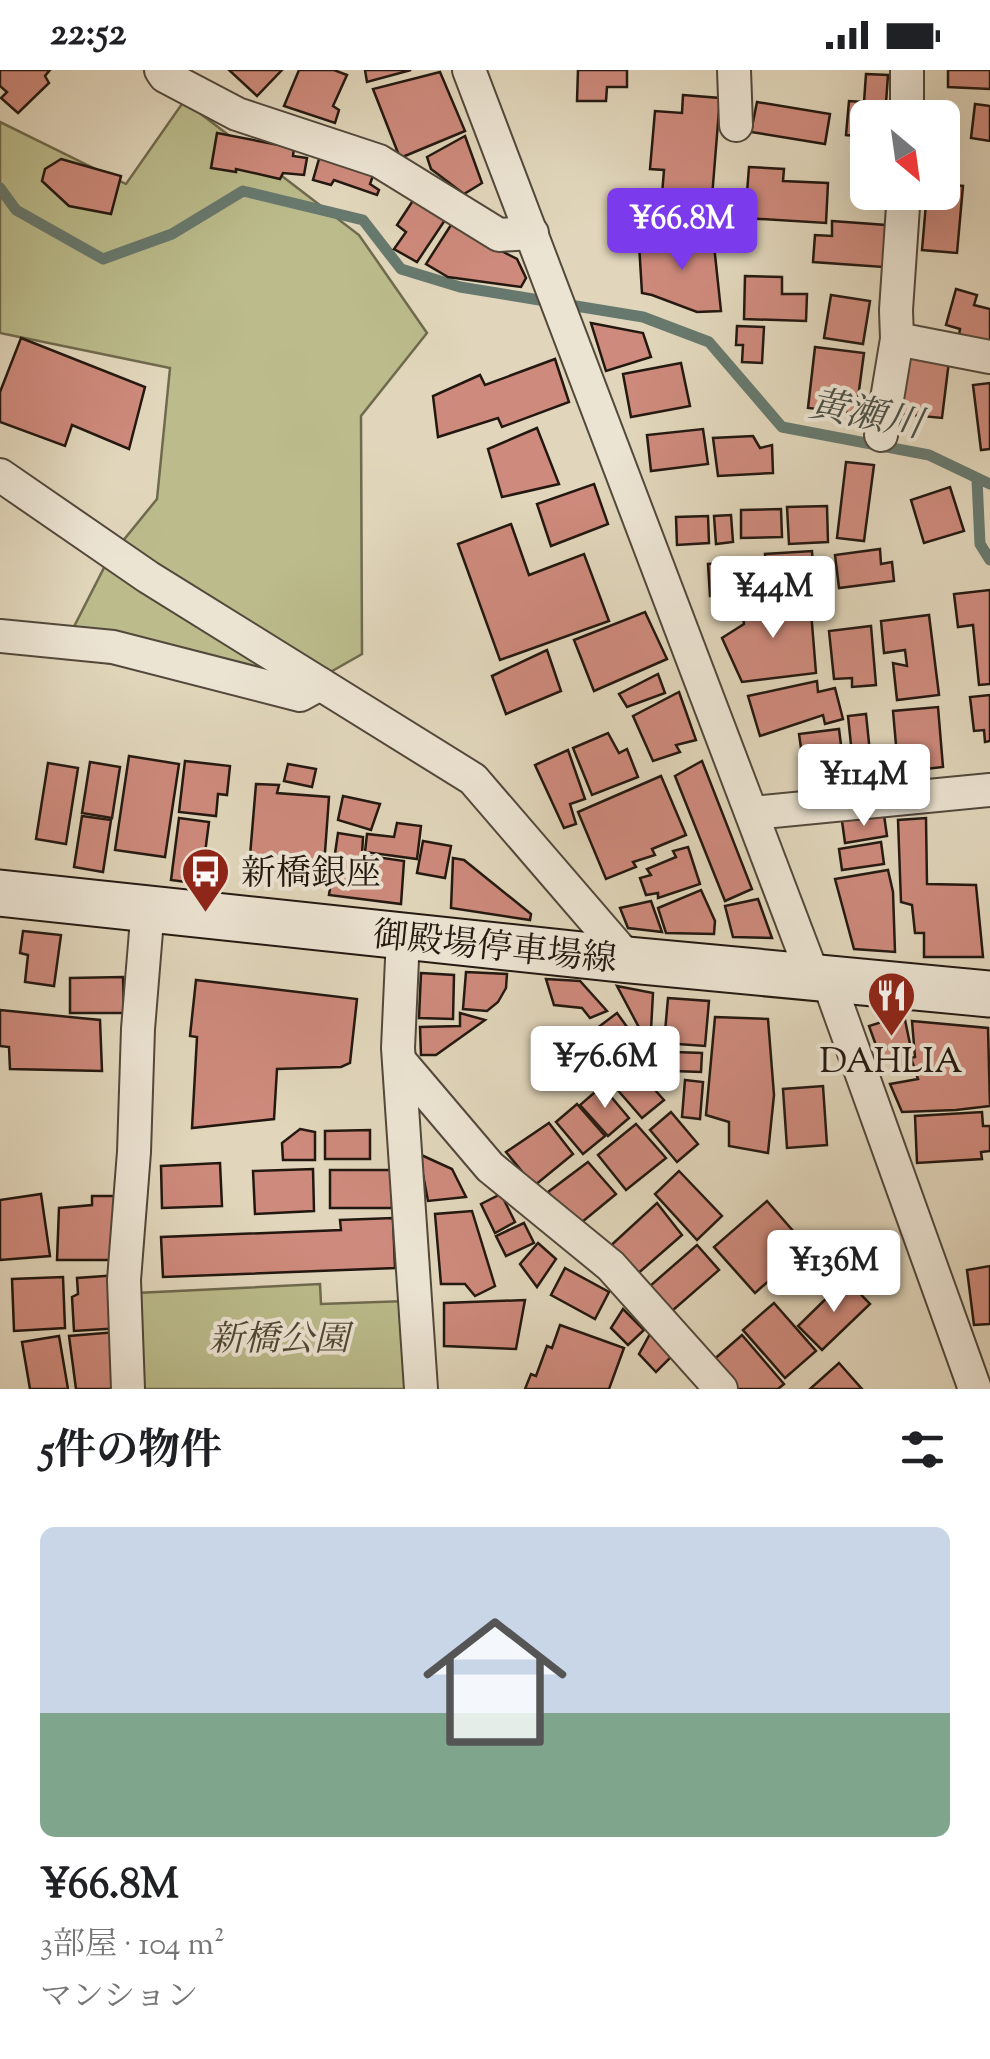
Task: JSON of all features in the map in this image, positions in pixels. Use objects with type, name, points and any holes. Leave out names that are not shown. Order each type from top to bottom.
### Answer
[{"type":"main road","name":"御殿場停車場線","points":[[0,893],[990,994]]},
{"type":"street","points":[[161,70],[165,76],[237,114],[379,161],[499,235],[532,233]]},
{"type":"street","points":[[470,70],[975,1389]]},
{"type":"street","points":[[734,70],[736,125]]},
{"type":"street","points":[[906,100],[907,70]]},
{"type":"street","points":[[881,436],[898,339],[896,310],[903,210]]},
{"type":"street","points":[[898,339],[990,357]]},
{"type":"street","points":[[0,476],[148,578],[473,779],[629,960]]},
{"type":"street","points":[[0,636],[113,647],[300,695],[320,684]]},
{"type":"street","points":[[753,813],[990,790]]},
{"type":"street","points":[[128,1389],[124,1280],[148,907]]},
{"type":"street","points":[[402,936],[399,1060],[421,1389]]},
{"type":"street","points":[[399,1060],[490,1167],[611,1266],[721,1389]]},
{"type":"green space","points":[[184,101],[359,235],[427,333],[361,416],[362,654],[297,691],[59,656],[109,558],[157,499],[170,368],[0,333],[0,122],[126,184]]},
{"type":"green space","name":"新橋公園","points":[[320,1284],[321,1304],[407,1301],[411,1389],[141,1389],[136,1293]]},
{"type":"building","points":[[0,70],[50,70],[45,76],[49,83],[18,113],[1,98],[7,92],[0,86]]},
{"type":"building","points":[[229,70],[282,70],[257,96]]},
{"type":"building","points":[[299,70],[334,70],[347,75],[333,106],[339,110],[335,123],[284,106]]},
{"type":"building","points":[[365,70],[411,70],[367,82]]},
{"type":"building","points":[[578,70],[627,70],[627,87],[607,87],[606,101],[577,101]]},
{"type":"building","points":[[948,70],[990,70],[990,89],[948,87]]},
{"type":"building","points":[[440,72],[465,131],[400,158],[373,89]]},
{"type":"building","points":[[866,74],[888,75],[886,100],[864,100]]},
{"type":"building","points":[[683,95],[720,98],[710,222],[660,219],[664,170],[650,169],[655,111],[682,113]]},
{"type":"building","points":[[850,101],[850,135],[846,135]]},
{"type":"building","points":[[757,102],[830,114],[825,144],[751,132]]},
{"type":"building","points":[[975,104],[990,106],[990,141],[971,138]]},
{"type":"building","points":[[217,133],[294,148],[293,156],[307,158],[304,175],[283,173],[280,179],[211,168]]},
{"type":"building","points":[[465,136],[482,183],[464,194],[431,169],[427,157]]},
{"type":"building","points":[[321,152],[375,170],[370,184],[379,190],[377,195],[334,180],[331,185],[313,180]]},
{"type":"building","points":[[61,159],[121,176],[111,214],[69,206],[42,181],[45,169]]},
{"type":"building","points":[[749,167],[784,169],[783,181],[828,183],[826,223],[745,218]]},
{"type":"building","points":[[960,186],[963,186],[957,253],[922,250],[925,210],[960,210]]},
{"type":"building","points":[[416,196],[447,217],[417,262],[394,249],[406,232],[397,225]]},
{"type":"building","points":[[832,221],[886,225],[883,267],[813,262],[815,235],[832,236]]},
{"type":"building","points":[[451,225],[517,259],[526,278],[521,287],[448,277],[426,264]]},
{"type":"building","points":[[713,236],[721,311],[697,312],[642,293],[639,244]]},
{"type":"building","points":[[745,276],[782,277],[782,294],[807,294],[806,321],[744,319]]},
{"type":"building","points":[[956,289],[977,295],[974,305],[990,309],[990,344],[959,335],[960,329],[946,325]]},
{"type":"building","points":[[831,295],[870,301],[863,344],[824,338]]},
{"type":"building","points":[[591,323],[643,333],[651,357],[606,371]]},
{"type":"building","points":[[737,326],[764,327],[762,363],[742,362],[743,345],[736,345]]},
{"type":"building","points":[[21,338],[145,387],[129,449],[72,425],[65,446],[0,422],[0,392]]},
{"type":"building","points":[[815,347],[864,353],[856,413],[808,408]]},
{"type":"building","points":[[907,357],[949,361],[942,418],[900,414]]},
{"type":"building","points":[[555,359],[569,402],[502,427],[498,418],[438,437],[433,396],[480,375],[485,385]]},
{"type":"building","points":[[681,363],[690,406],[631,417],[623,374]]},
{"type":"building","points":[[990,383],[990,449],[981,450],[973,385]]},
{"type":"building","points":[[537,428],[559,484],[502,497],[488,449]]},
{"type":"building","points":[[703,429],[708,464],[651,471],[647,435]]},
{"type":"building","points":[[753,436],[760,448],[772,445],[773,473],[718,476],[713,438]]},
{"type":"building","points":[[846,462],[874,465],[864,541],[837,538]]},
{"type":"building","points":[[594,484],[608,524],[551,546],[537,504]]},
{"type":"building","points":[[950,487],[964,531],[924,543],[911,500]]},
{"type":"building","points":[[827,506],[828,542],[789,544],[787,507]]},
{"type":"building","points":[[781,509],[782,537],[741,538],[741,510]]},
{"type":"building","points":[[731,515],[733,542],[716,544],[714,516]]},
{"type":"building","points":[[708,516],[709,543],[677,545],[676,517]]},
{"type":"building","points":[[511,524],[529,575],[584,554],[609,621],[500,660],[458,544]]},
{"type":"building","points":[[880,549],[881,564],[892,562],[894,581],[839,588],[835,555]]},
{"type":"building","points":[[812,551],[814,583],[767,586],[765,554]]},
{"type":"building","points":[[754,561],[757,593],[710,596],[708,564]]},
{"type":"building","points":[[990,590],[990,684],[979,685],[973,625],[958,627],[954,594]]},
{"type":"building","points":[[810,599],[816,673],[742,682],[722,638],[744,624],[741,604]]},
{"type":"building","points":[[645,612],[667,659],[594,691],[574,640]]},
{"type":"building","points":[[929,615],[939,695],[897,700],[893,663],[907,666],[905,650],[884,653],[881,621]]},
{"type":"building","points":[[871,626],[876,685],[852,687],[852,678],[834,679],[829,631]]},
{"type":"building","points":[[547,650],[561,691],[506,714],[492,676]]},
{"type":"building","points":[[658,674],[665,693],[627,707],[619,694]]},
{"type":"building","points":[[817,681],[818,692],[835,688],[843,719],[825,724],[823,715],[760,736],[748,696]]},
{"type":"building","points":[[679,692],[696,740],[676,745],[680,752],[653,761],[633,716]]},
{"type":"building","points":[[990,695],[990,741],[985,742],[984,730],[974,731],[970,697]]},
{"type":"building","points":[[938,707],[943,767],[916,770],[914,754],[897,756],[893,711]]},
{"type":"building","points":[[866,714],[872,772],[854,774],[848,716]]},
{"type":"building","points":[[839,729],[846,785],[807,790],[799,734]]},
{"type":"building","points":[[608,733],[619,753],[627,749],[638,777],[592,795],[573,748]]},
{"type":"building","points":[[568,750],[585,799],[570,804],[576,824],[564,828],[535,765]]},
{"type":"building","points":[[129,756],[179,764],[165,857],[115,850]]},
{"type":"building","points":[[185,761],[230,766],[227,795],[218,794],[216,816],[179,812]]},
{"type":"building","points":[[702,761],[752,889],[725,901],[675,776]]},
{"type":"building","points":[[90,762],[120,767],[112,818],[82,813]]},
{"type":"building","points":[[48,763],[78,768],[66,844],[36,839]]},
{"type":"building","points":[[288,764],[316,769],[312,787],[284,781]]},
{"type":"building","points":[[661,776],[686,835],[652,849],[655,855],[633,862],[636,867],[606,879],[578,812]]},
{"type":"building","points":[[256,784],[279,785],[277,793],[329,797],[324,866],[279,861],[278,871],[249,868]]},
{"type":"building","points":[[343,796],[380,804],[371,830],[338,820]]},
{"type":"building","points":[[884,815],[887,836],[845,843],[842,821]]},
{"type":"building","points":[[82,816],[111,820],[103,872],[74,867]]},
{"type":"building","points":[[179,818],[209,822],[201,884],[171,880]]},
{"type":"building","points":[[926,818],[927,884],[976,885],[983,957],[924,957],[924,933],[915,933],[912,905],[901,902],[898,820]]},
{"type":"building","points":[[397,823],[421,826],[417,859],[365,852],[367,834],[394,837]]},
{"type":"building","points":[[338,833],[363,837],[362,855],[404,861],[401,904],[329,895]]},
{"type":"building","points":[[423,841],[451,846],[445,878],[417,873]]},
{"type":"building","points":[[881,842],[884,864],[842,870],[839,849]]},
{"type":"building","points":[[688,847],[700,884],[658,898],[658,893],[646,895],[640,878],[651,875],[647,869],[676,857],[673,851]]},
{"type":"building","points":[[453,858],[464,860],[531,914],[530,920],[451,908]]},
{"type":"building","points":[[888,870],[893,892],[895,952],[854,949],[835,879]]},
{"type":"building","points":[[701,890],[715,921],[714,934],[666,933],[658,908]]},
{"type":"building","points":[[758,899],[772,938],[733,937],[725,906]]},
{"type":"building","points":[[651,901],[662,932],[628,928],[620,908]]},
{"type":"building","points":[[23,931],[61,935],[54,986],[25,982],[28,955],[20,953]]},
{"type":"building","points":[[466,972],[507,974],[506,988],[487,1011],[463,1009]]},
{"type":"building","points":[[421,973],[454,975],[453,1019],[419,1018]]},
{"type":"building","points":[[123,977],[124,1013],[70,1013],[70,978]]},
{"type":"building","points":[[546,979],[580,981],[607,1011],[590,1018],[582,1008],[554,1005]]},
{"type":"building","points":[[196,980],[357,999],[350,1063],[341,1067],[277,1069],[274,1119],[192,1128],[197,1037],[190,1036]]},
{"type":"building","points":[[617,986],[653,993],[651,1030],[668,1064],[661,1069]]},
{"type":"building","points":[[668,998],[709,1001],[705,1046],[664,1043]]},
{"type":"building","points":[[0,1010],[100,1020],[102,1071],[10,1069],[9,1047],[0,1046]]},
{"type":"building","points":[[460,1013],[485,1020],[436,1055],[421,1055],[420,1027],[460,1026]]},
{"type":"building","points":[[617,1013],[640,1045],[614,1063],[592,1032]]},
{"type":"building","points":[[904,1015],[910,1044],[902,1048],[908,1069],[899,1072],[894,1062],[882,1062],[869,1026]]},
{"type":"building","points":[[715,1017],[768,1019],[774,1095],[768,1153],[729,1146],[729,1122],[706,1115]]},
{"type":"building","points":[[912,1021],[988,1028],[990,1106],[902,1112],[890,1084],[918,1079],[911,1058],[915,1057]]},
{"type":"building","points":[[674,1052],[702,1053],[701,1072],[673,1071]]},
{"type":"building","points":[[636,1069],[664,1100],[642,1118],[615,1087]]},
{"type":"building","points":[[685,1080],[703,1082],[700,1119],[682,1117]]},
{"type":"building","points":[[602,1086],[629,1118],[608,1136],[580,1105]]},
{"type":"building","points":[[823,1086],[827,1145],[787,1148],[783,1089]]},
{"type":"building","points":[[577,1104],[605,1136],[583,1154],[556,1122]]},
{"type":"building","points":[[671,1112],[698,1144],[677,1162],[650,1130]]},
{"type":"building","points":[[982,1112],[983,1126],[990,1126],[990,1151],[981,1152],[982,1159],[917,1163],[915,1116]]},
{"type":"building","points":[[549,1123],[573,1154],[534,1186],[506,1152]]},
{"type":"building","points":[[636,1124],[666,1158],[626,1190],[598,1155]]},
{"type":"building","points":[[300,1129],[315,1132],[315,1160],[283,1160],[282,1143]]},
{"type":"building","points":[[370,1130],[370,1159],[325,1159],[325,1131]]},
{"type":"building","points":[[419,1154],[452,1169],[466,1197],[428,1201]]},
{"type":"building","points":[[588,1162],[616,1194],[576,1227],[548,1192]]},
{"type":"building","points":[[220,1163],[222,1206],[162,1208],[161,1166]]},
{"type":"building","points":[[313,1169],[314,1211],[255,1214],[253,1171]]},
{"type":"building","points":[[330,1170],[392,1170],[392,1208],[330,1208]]},
{"type":"building","points":[[679,1171],[722,1216],[697,1240],[655,1194]]},
{"type":"building","points":[[41,1194],[50,1256],[0,1260],[0,1200]]},
{"type":"building","points":[[501,1194],[515,1222],[495,1233],[481,1204]]},
{"type":"building","points":[[92,1196],[114,1196],[114,1260],[57,1260],[59,1208],[92,1205]]},
{"type":"building","points":[[767,1201],[807,1247],[755,1293],[714,1247]]},
{"type":"building","points":[[657,1203],[682,1235],[635,1276],[607,1249]]},
{"type":"building","points":[[472,1211],[495,1286],[475,1296],[465,1284],[441,1284],[435,1214]]},
{"type":"building","points":[[393,1218],[395,1268],[163,1277],[161,1237],[341,1230],[340,1220]]},
{"type":"building","points":[[524,1223],[534,1243],[506,1256],[496,1236]]},
{"type":"building","points":[[538,1243],[556,1259],[537,1287],[520,1264]]},
{"type":"building","points":[[697,1245],[719,1270],[672,1311],[650,1286]]},
{"type":"building","points":[[990,1266],[990,1324],[974,1325],[967,1270]]},
{"type":"building","points":[[565,1268],[609,1292],[595,1319],[551,1295]]},
{"type":"building","points":[[118,1275],[121,1328],[74,1331],[72,1297],[78,1294],[77,1278]]},
{"type":"building","points":[[63,1277],[65,1328],[14,1331],[12,1279]]},
{"type":"building","points":[[846,1279],[870,1304],[822,1350],[798,1326]]},
{"type":"building","points":[[525,1300],[516,1349],[444,1346],[444,1303]]},
{"type":"building","points":[[774,1303],[816,1351],[785,1378],[743,1330]]},
{"type":"building","points":[[623,1309],[644,1330],[628,1345],[611,1328]]},
{"type":"building","points":[[560,1325],[624,1348],[609,1389],[525,1389],[531,1374],[536,1376],[547,1346],[552,1348]]},
{"type":"building","points":[[116,1332],[115,1389],[76,1389],[69,1336]]},
{"type":"building","points":[[650,1334],[671,1357],[656,1372],[639,1354]]},
{"type":"building","points":[[742,1335],[784,1384],[778,1389],[734,1389],[711,1362]]},
{"type":"building","points":[[59,1336],[68,1389],[30,1389],[22,1342]]},
{"type":"building","points":[[839,1363],[862,1389],[810,1389]]},
{"type":"waterway","name":"黄瀬川","points":[[0,188],[16,210],[103,259],[172,234],[243,191],[363,220],[401,269],[460,287],[643,317],[709,342],[782,427],[929,455],[990,484]]},
{"type":"waterway","points":[[977,479],[980,544],[990,560]]},
{"type":"place","name":"新橋銀座","points":[[206,914]]},
{"type":"place","name":"DAHLIA","points":[[891,1038]]}]
